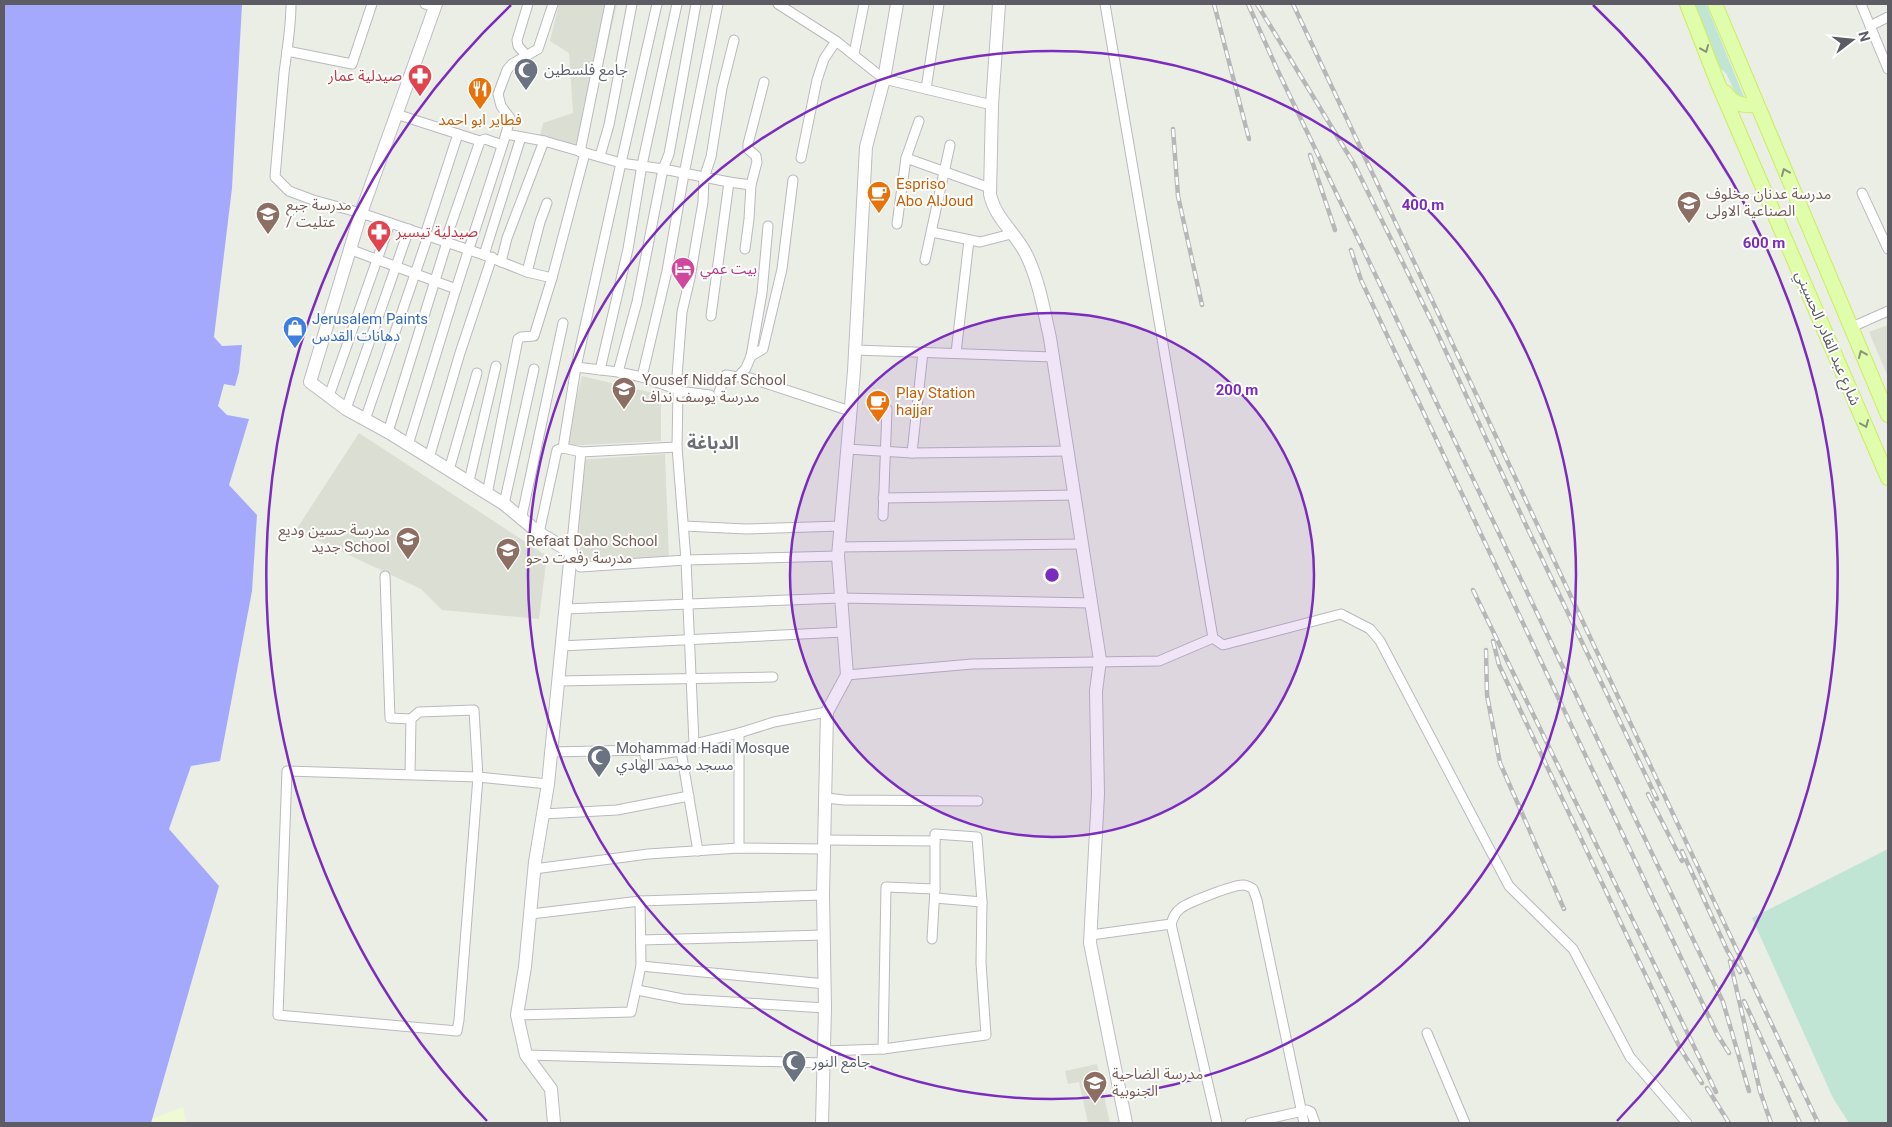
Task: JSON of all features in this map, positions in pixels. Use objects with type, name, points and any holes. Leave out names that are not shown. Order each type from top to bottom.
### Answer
[{"type":"main road","name":"شارع عبد القادر الحسيني","points":[[1687,4],[1717,80],[1888,478]]},
{"type":"main road","name":"شارع عبد القادر الحسيني","points":[[1715,4],[1888,415]]},
{"type":"main road","points":[[1717,80],[1731,100],[1743,106],[1756,105]]},
{"type":"street","points":[[291,4],[290,33],[275,177],[289,191],[488,256],[527,272],[552,278]]},
{"type":"street","points":[[287,51],[352,64],[372,4]]},
{"type":"street","points":[[526,55],[518,46],[517,40],[528,4]]},
{"type":"street","points":[[408,445],[506,134],[510,118],[501,106],[498,94],[507,70],[512,64],[538,48],[553,4]]},
{"type":"street","points":[[600,156],[612,109],[632,4]]},
{"type":"street","points":[[563,448],[576,367],[656,4]]},
{"type":"street","points":[[600,370],[628,250],[642,165],[677,4]]},
{"type":"street","points":[[618,372],[637,302],[664,169],[669,154],[696,4]]},
{"type":"street","points":[[642,377],[667,271],[684,174],[718,4]]},
{"type":"street","points":[[778,4],[836,41],[884,79],[992,105]]},
{"type":"street","points":[[854,54],[864,4]]},
{"type":"street","points":[[822,1123],[825,1008],[823,895],[827,712],[846,675],[838,552],[855,350],[866,148],[884,79],[896,4]]},
{"type":"street","points":[[926,89],[938,4]]},
{"type":"street","points":[[999,4],[992,105],[990,188],[994,208],[1023,248],[1031,266],[1041,299],[1054,356],[1100,660],[1096,691],[1098,794],[1090,943],[1126,1123]]},
{"type":"street","points":[[1105,4],[1213,638],[1223,645],[1341,614],[1370,629],[1380,641],[1509,886],[1573,949],[1630,1057],[1687,1123]]},
{"type":"street","points":[[1861,4],[1888,69]]},
{"type":"street","points":[[432,5],[396,114],[360,213],[310,382],[346,409],[388,432],[504,504],[539,534],[571,552],[580,567],[838,552],[1082,544]]},
{"type":"street","points":[[487,494],[518,339],[534,336],[552,278],[583,152],[607,5]]},
{"type":"street","points":[[1870,26],[1888,18]]},
{"type":"street","points":[[694,744],[686,560],[677,447],[677,390],[682,312],[703,202],[704,178],[711,157],[722,88],[734,40]]},
{"type":"street","points":[[801,158],[817,80],[824,59],[836,41]]},
{"type":"street","points":[[745,249],[751,185],[757,166],[757,159],[748,149],[748,144],[764,82]]},
{"type":"street","points":[[396,114],[480,141],[485,139],[502,145]]},
{"type":"street","points":[[897,224],[906,158],[919,121]]},
{"type":"street","points":[[365,420],[458,134]]},
{"type":"street","points":[[506,134],[544,141],[621,163],[642,165],[704,178],[751,185]]},
{"type":"street","points":[[429,458],[521,137]]},
{"type":"street","points":[[388,432],[446,242],[480,141]]},
{"type":"street","points":[[501,262],[507,238],[530,183],[544,141]]},
{"type":"street","points":[[925,260],[950,146]]},
{"type":"street","points":[[906,158],[990,188]]},
{"type":"street","points":[[752,356],[764,349],[782,269],[793,180]]},
{"type":"street","points":[[711,316],[729,182]]},
{"type":"street","points":[[1862,193],[1888,250]]},
{"type":"street","points":[[527,272],[547,203]]},
{"type":"street","points":[[329,396],[390,223]]},
{"type":"street","points":[[576,367],[642,377],[677,390],[715,393],[726,375],[738,377],[746,368],[752,356],[762,293],[768,226]]},
{"type":"street","points":[[346,409],[370,337],[397,266],[408,229]]},
{"type":"street","points":[[932,232],[980,242],[1011,234]]},
{"type":"street","points":[[956,353],[968,240]]},
{"type":"street","points":[[349,249],[456,289]]},
{"type":"street","points":[[1852,327],[1888,311]]},
{"type":"street","points":[[521,520],[563,323]]},
{"type":"street","points":[[855,350],[1054,356]]},
{"type":"street","points":[[912,453],[923,352]]},
{"type":"street","points":[[469,481],[496,366]]},
{"type":"street","points":[[504,504],[534,369]]},
{"type":"street","points":[[449,470],[476,373]]},
{"type":"street","points":[[750,378],[850,411]]},
{"type":"street","points":[[882,516],[887,409]]},
{"type":"street","points":[[539,534],[557,450],[563,448],[580,452],[677,447]]},
{"type":"street","points":[[847,449],[912,453],[1068,451]]},
{"type":"street","points":[[554,1123],[551,1090],[526,1055],[517,1015],[525,967],[534,869],[548,784],[580,452]]},
{"type":"street","points":[[883,498],[1074,495]]},
{"type":"street","points":[[684,526],[770,529],[841,526]]},
{"type":"street","points":[[384,576],[390,718],[411,719],[420,712],[474,710],[478,777],[460,1020],[457,1031],[278,1015],[286,771],[478,777],[548,784]]},
{"type":"street","points":[[565,609],[840,598],[1091,603]]},
{"type":"street","points":[[561,646],[843,632]]},
{"type":"street","points":[[846,675],[972,664],[1100,660],[1159,661],[1213,638]]},
{"type":"street","points":[[558,681],[773,677]]},
{"type":"street","points":[[550,752],[645,750],[645,756],[681,751],[694,744],[740,733],[774,722],[827,712]]},
{"type":"street","points":[[410,775],[411,719]]},
{"type":"street","points":[[739,848],[740,733]]},
{"type":"street","points":[[681,751],[698,851]]},
{"type":"street","points":[[543,814],[617,810],[689,796]]},
{"type":"street","points":[[826,798],[844,800],[978,801]]},
{"type":"street","points":[[526,1055],[824,1057],[986,1035],[981,963],[982,902],[977,837],[935,834],[935,894],[932,939]]},
{"type":"street","points":[[534,869],[648,854],[739,848],[935,841]]},
{"type":"street","points":[[1217,1123],[1171,924],[1174,915],[1181,908],[1234,886],[1245,885],[1253,889],[1259,909],[1304,1123]]},
{"type":"street","points":[[883,1049],[886,887],[982,902]]},
{"type":"street","points":[[531,914],[640,901],[823,895]]},
{"type":"street","points":[[517,1015],[631,1012],[641,966],[640,901]]},
{"type":"street","points":[[1091,935],[1171,924]]},
{"type":"street","points":[[641,940],[824,935]]},
{"type":"street","points":[[641,966],[825,984]]},
{"type":"street","points":[[637,990],[684,999],[825,1008]]},
{"type":"street","points":[[1427,1033],[1465,1123]]},
{"type":"street","points":[[1250,1123],[1307,1110],[1311,1112],[1315,1123]]},
{"type":"shaded area","points":[[559,4],[617,4],[583,153],[538,138],[543,123],[573,113],[569,53],[550,41]]},
{"type":"shaded area","points":[[1694,4],[1706,4],[1744,97],[1739,101],[1726,73],[1719,67]]},
{"type":"shaded area","points":[[1888,325],[1888,377],[1869,332]]},
{"type":"shaded area","points":[[582,376],[661,395],[661,441],[564,446]]},
{"type":"shaded area","points":[[359,433],[547,556],[539,619],[442,610],[421,589],[296,530]]},
{"type":"shaded area","points":[[665,454],[669,559],[580,562],[578,460]]},
{"type":"shaded area","points":[[1888,849],[1888,1123],[1849,1123],[1833,1098],[1752,918]]},
{"type":"shaded area","name":"مدرسة الضاحية الجنوبية","points":[[1097,1064],[1110,1123],[1088,1123],[1079,1082],[1068,1084],[1065,1071]]},
{"type":"sand","points":[[183,1107],[186,1123],[151,1123],[152,1119]]},
{"type":"water","points":[[4,4],[242,4],[232,188],[214,337],[222,346],[242,345],[239,372],[235,386],[224,384],[218,406],[227,415],[249,419],[229,485],[257,515],[252,591],[220,761],[191,766],[169,829],[219,886],[151,1123],[4,1123]]},
{"type":"railway","points":[[1214,4],[1249,139]]},
{"type":"railway","points":[[1248,4],[1277,69],[1723,1002],[1749,1091]]},
{"type":"railway","points":[[1257,4],[1354,164],[1435,328],[1524,521],[1657,799]]},
{"type":"railway","points":[[1293,4],[1818,1123]]},
{"type":"railway","points":[[1173,129],[1178,196],[1202,305]]},
{"type":"railway","points":[[1310,155],[1335,230]]},
{"type":"railway","points":[[1351,250],[1361,280],[1717,1034],[1729,1053]]},
{"type":"railway","points":[[1473,590],[1716,1092]]},
{"type":"railway","points":[[1493,641],[1499,665],[1680,1048],[1702,1083]]},
{"type":"railway","points":[[1486,650],[1487,695],[1500,763],[1564,909]]},
{"type":"railway","points":[[1648,794],[1682,861]]},
{"type":"railway","points":[[1682,851],[1727,950],[1740,972]]},
{"type":"railway","points":[[1730,961],[1760,1091],[1771,1123]]},
{"type":"railway","points":[[1744,1001],[1800,1123]]},
{"type":"railway","points":[[1707,1088],[1729,1123]]},
{"type":"place","name":"جامع فلسطين","points":[[526,91]]},
{"type":"place","name":"صيدلية عمار","points":[[420,97]]},
{"type":"place","name":"فطاير ابو احمد","points":[[480,110]]},
{"type":"place","name":"Espriso Abo AlJoud","points":[[879,214]]},
{"type":"place","name":"مدرسة عدنان مخلوف الصناعية الاولى","points":[[1689,224]]},
{"type":"place","name":"مدرسة جبع / عتليت","points":[[268,235]]},
{"type":"place","name":"صيدلية تيسير","points":[[379,253]]},
{"type":"place","name":"بيت عمي","points":[[683,290]]},
{"type":"place","name":"Jerusalem Paints دهانات القدس","points":[[295,349]]},
{"type":"place","name":"Yousef Niddaf School مدرسة يوسف نداف","points":[[624,410]]},
{"type":"place","name":"Play Station hajjar","points":[[878,423]]},
{"type":"place","name":"مدرسة حسين وديع جديد School","points":[[408,560]]},
{"type":"place","name":"Refaat Daho School مدرسة رفعت دحو","points":[[508,571]]},
{"type":"place","name":"Mohammad Hadi Mosque مسجد محمد الهادي","points":[[599,778]]},
{"type":"place","name":"جامع النور","points":[[794,1083]]},
{"type":"place","name":"مدرسة الضاحية الجنوبية","points":[[1095,1104]]},
{"type":"district","name":"الدباغة","points":[[713,442]]}]
